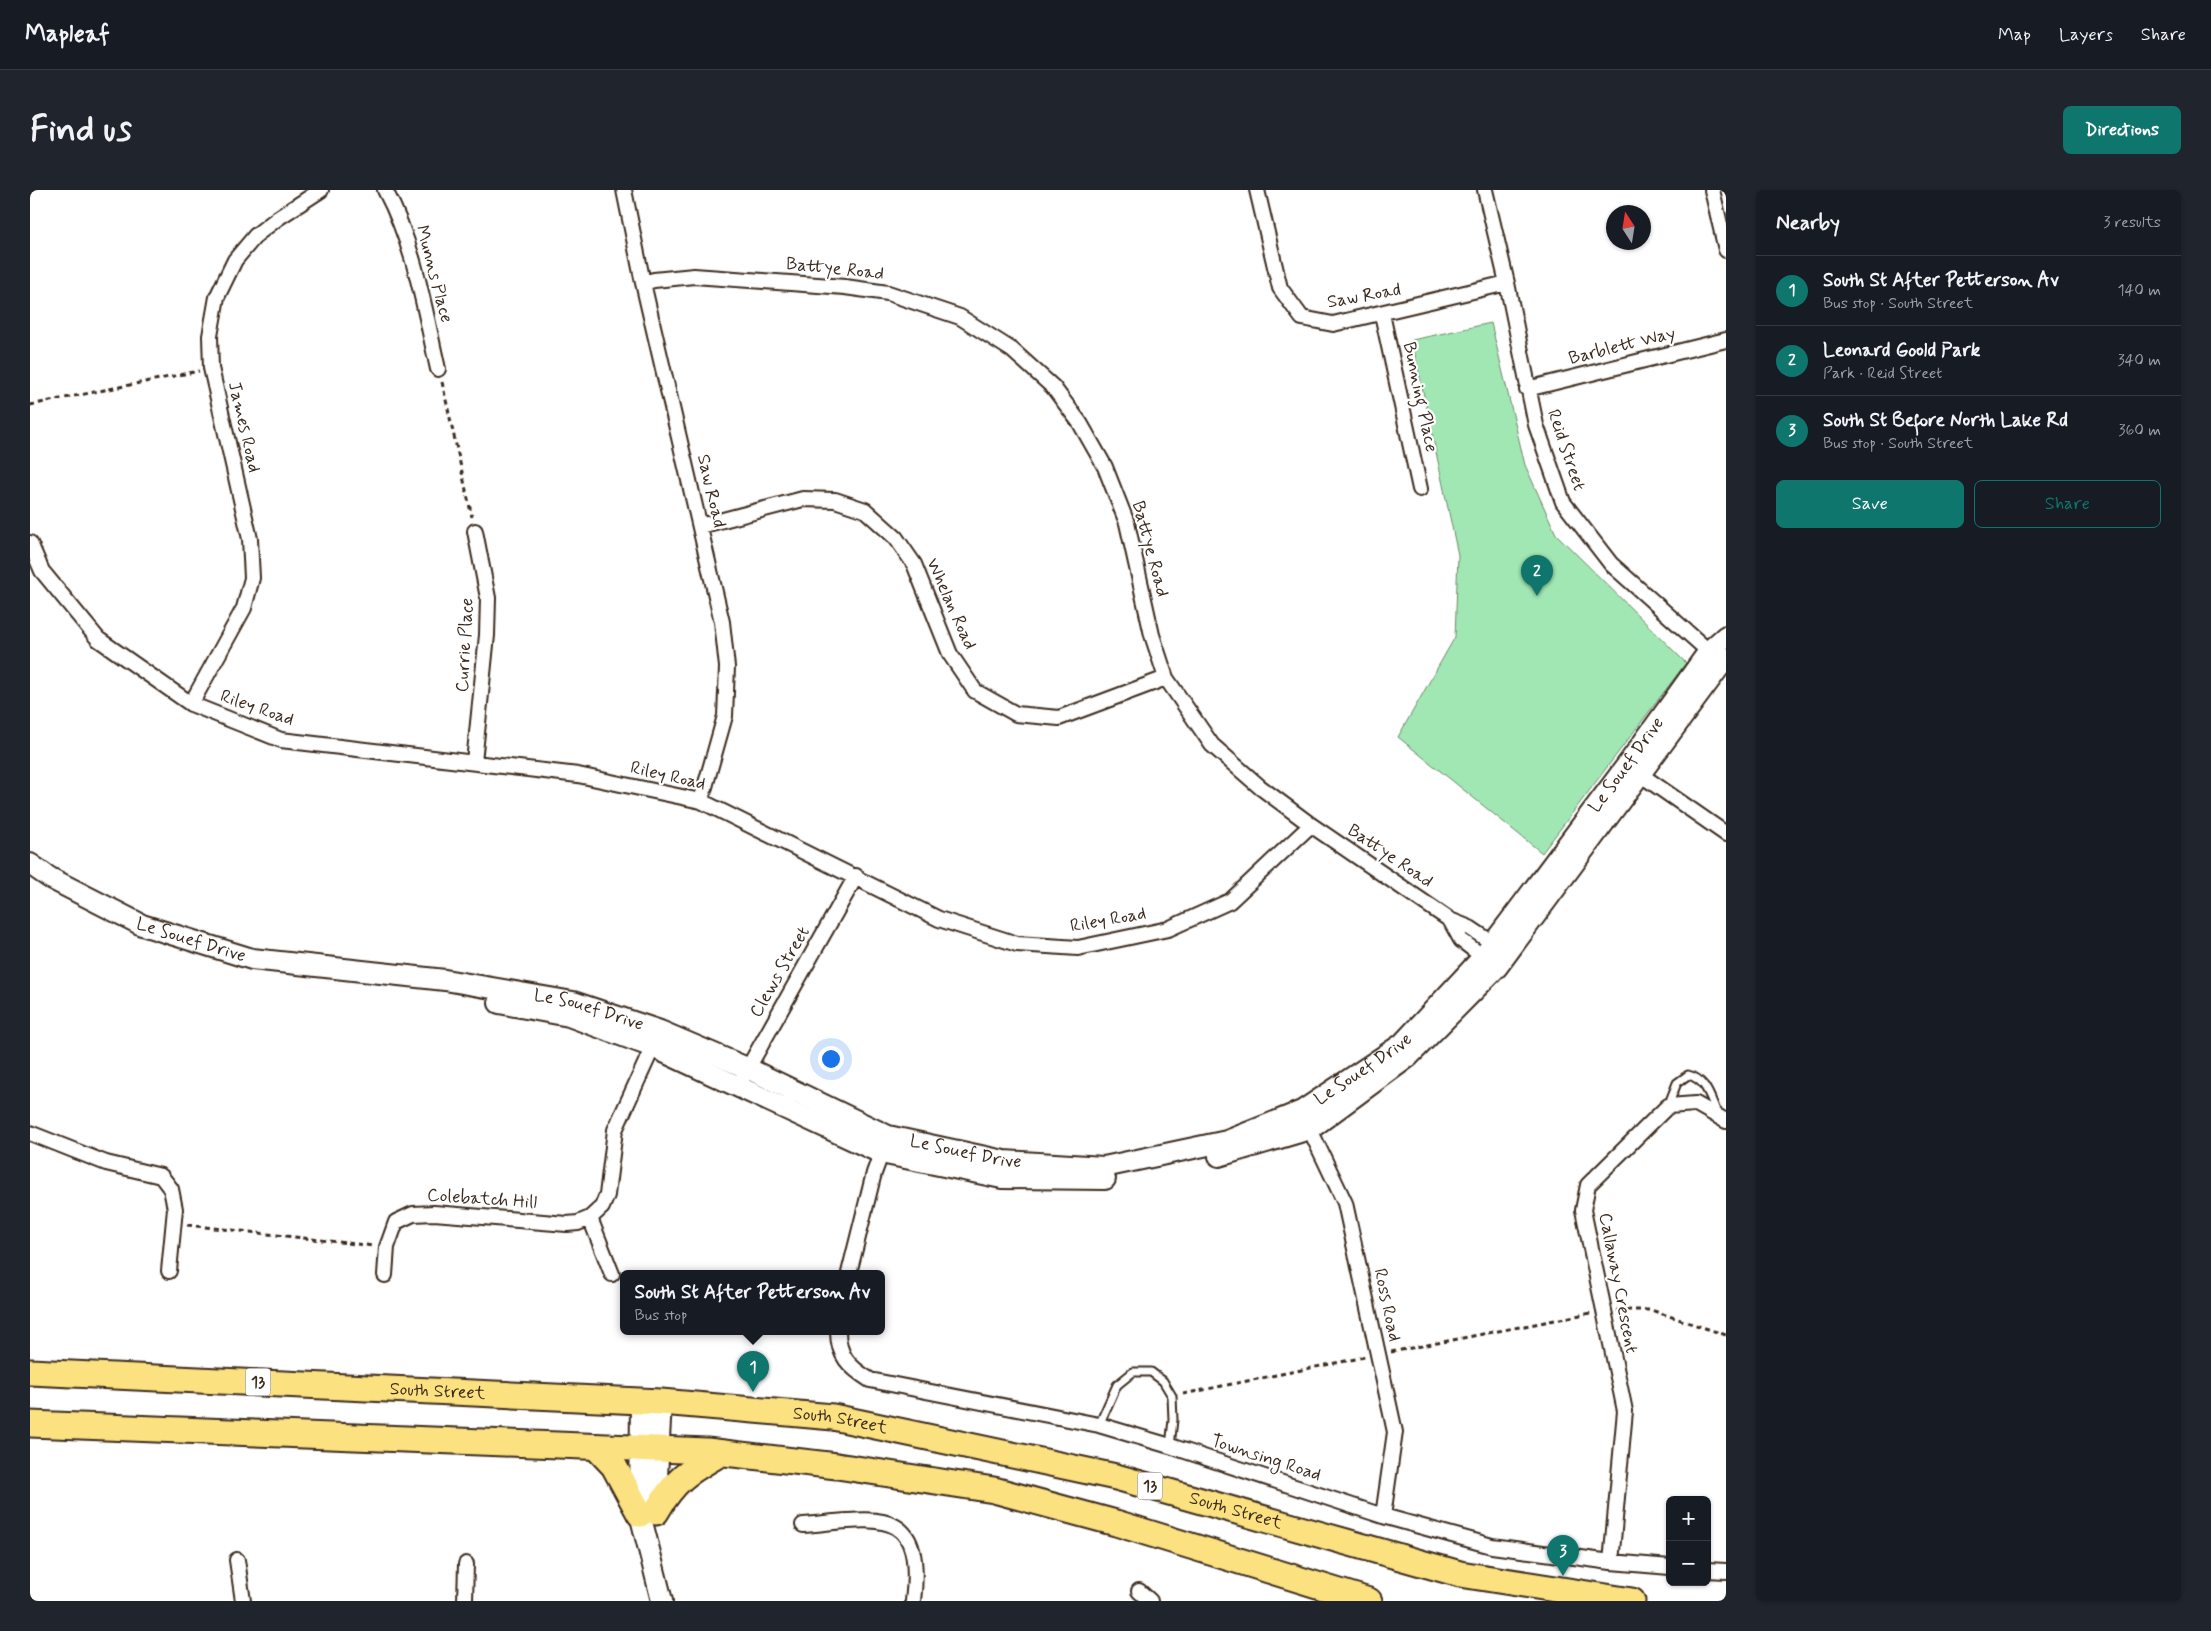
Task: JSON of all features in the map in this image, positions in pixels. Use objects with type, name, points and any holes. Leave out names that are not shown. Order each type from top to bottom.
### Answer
[{"type":"highway","name":"South Street","points":[[30,1372],[651,1401],[833,1417],[1116,1477],[1460,1574],[1632,1601]]},
{"type":"highway","points":[[30,1424],[649,1449],[720,1453],[837,1466],[994,1490],[1116,1523],[1369,1601]]},
{"type":"highway","points":[[596,1447],[614,1466],[648,1513],[691,1470],[720,1453]]},
{"type":"street","name":"James Road","points":[[191,704],[244,608],[252,578],[250,539],[212,368],[210,336],[217,297],[235,260],[256,236],[321,190]]},
{"type":"street","name":"Munns Place","points":[[385,190],[399,215],[410,247],[438,369]]},
{"type":"street","name":"Saw Road","points":[[624,190],[643,283],[722,622],[726,666],[725,716],[701,801]]},
{"type":"street","name":"Saw Road","points":[[1257,190],[1280,288],[1302,318],[1334,324],[1507,283]]},
{"type":"street","name":"Reid Street","points":[[1485,190],[1507,283],[1527,390],[1536,425],[1563,502],[1611,564],[1719,657]]},
{"type":"street","points":[[1712,190],[1726,250]]},
{"type":"street","name":"Battye Road","points":[[643,283],[694,276],[845,287],[888,293],[960,317],[1012,350],[1053,387],[1080,423],[1105,467],[1127,523],[1152,635],[1166,678],[1212,745],[1260,787],[1311,825],[1450,920],[1461,940],[1495,955]]},
{"type":"street","name":"Bunning Place","points":[[1382,314],[1420,489]]},
{"type":"street","name":"Barblett Way","points":[[1527,390],[1726,340]]},
{"type":"street","name":"Whelan Road","points":[[700,526],[803,499],[835,500],[865,510],[896,538],[914,564],[950,654],[975,691],[1016,714],[1059,718],[1166,678]]},
{"type":"street","name":"Currie Place","points":[[474,762],[487,635],[488,598],[475,532]]},
{"type":"street","name":"Riley Road","points":[[30,542],[42,571],[98,639],[191,704],[281,740],[578,775],[701,801],[940,919],[1016,944],[1078,948],[1168,929],[1230,901],[1311,825]]},
{"type":"street","name":"Le Souef Drive","points":[[30,864],[50,878],[142,925],[252,959],[444,980],[573,1002],[656,1039],[738,1086],[885,1145],[1004,1162],[1104,1167],[1227,1141],[1306,1120],[1402,1044],[1495,955],[1719,657],[1726,636]]},
{"type":"street","points":[[1634,770],[1726,834]]},
{"type":"street","name":"Clews Street","points":[[738,1086],[856,876]]},
{"type":"street","name":"Le Souef Drive","points":[[30,881],[138,935],[248,970],[441,992],[569,1016],[656,1039],[747,1068],[885,1145]]},
{"type":"street","points":[[612,1274],[590,1218],[602,1207],[607,1195],[615,1130],[656,1039]]},
{"type":"street","points":[[1668,1106],[1696,1104],[1722,1118]]},
{"type":"street","name":"Callaway Crescent","points":[[1611,1562],[1625,1411],[1583,1210],[1588,1185],[1668,1106]]},
{"type":"street","name":"Ross Road","points":[[1306,1120],[1345,1203],[1395,1432],[1383,1516]]},
{"type":"street","points":[[30,1133],[106,1163],[161,1176],[171,1189],[175,1209],[170,1271]]},
{"type":"street","points":[[850,1270],[874,1173],[885,1145]]},
{"type":"street","name":"Colebatch Hill","points":[[385,1275],[387,1247],[396,1222],[413,1214],[434,1213],[566,1224],[578,1223],[590,1218]]},
{"type":"street","name":"Townsing Road","points":[[838,1335],[838,1347],[854,1370],[870,1380],[1099,1426],[1170,1446],[1383,1516],[1492,1546],[1611,1562],[1666,1567]]},
{"type":"street","points":[[651,1401],[647,1543],[662,1601]]},
{"type":"street","points":[[803,1525],[880,1520],[896,1526],[909,1539],[915,1556],[916,1579],[913,1601]]},
{"type":"street","points":[[237,1560],[243,1601]]},
{"type":"street","points":[[465,1601],[466,1564]]},
{"type":"street","points":[[1711,1570],[1726,1571]]},
{"type":"street","points":[[1139,1591],[1150,1601]]},
{"type":"lane","points":[[1668,1106],[1676,1082],[1688,1075],[1697,1077],[1705,1086],[1722,1118]]},
{"type":"lane","points":[[1099,1426],[1118,1385],[1133,1372],[1151,1372],[1163,1381],[1172,1396],[1173,1420],[1170,1446]]},
{"type":"path","points":[[30,405],[212,368]]},
{"type":"path","points":[[438,369],[475,532]]},
{"type":"path","points":[[174,1223],[387,1247]]},
{"type":"path","points":[[1172,1396],[1604,1310],[1651,1310],[1726,1335]]},
{"type":"green space","points":[[1491,323],[1525,465],[1556,534],[1686,663],[1542,853],[1398,737],[1455,637],[1458,555],[1412,340]]},
{"type":"place","name":"Leonard Goold Park","points":[[1537,596]]},
{"type":"place","name":"South St After Petterson Av","points":[[753,1392]]},
{"type":"place","name":"South St Before North Lake Rd","points":[[1563,1576]]}]
